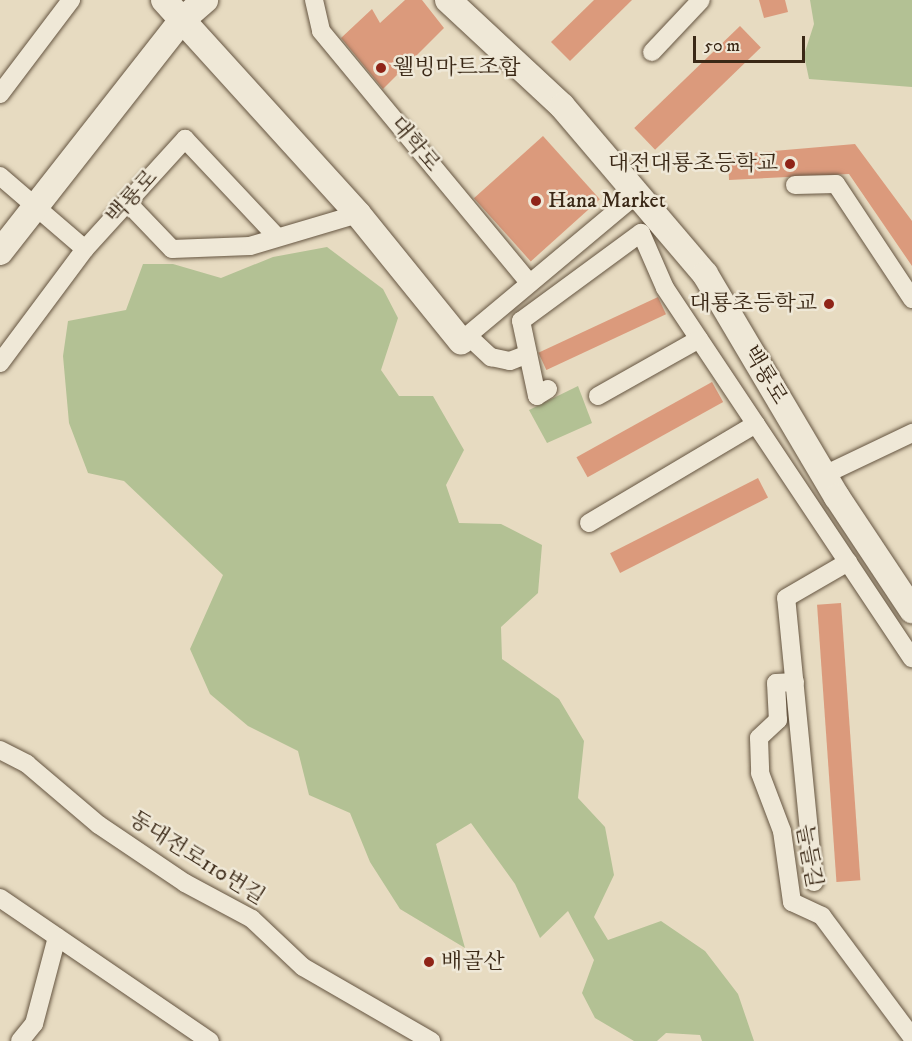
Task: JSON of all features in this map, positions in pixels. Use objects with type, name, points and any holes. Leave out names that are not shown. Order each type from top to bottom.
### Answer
[{"type":"main road","points":[[164,0],[358,214],[464,338]]},
{"type":"main road","points":[[0,252],[181,21],[205,0]]},
{"type":"main road","name":"백룡로","points":[[448,0],[562,106],[705,274],[824,475],[912,610]]},
{"type":"street","points":[[0,94],[71,0]]},
{"type":"street","name":"대학로","points":[[314,0],[321,31],[529,282]]},
{"type":"street","points":[[652,52],[701,0]]},
{"type":"street","name":"백룡로","points":[[0,363],[86,249],[185,139],[276,236]]},
{"type":"street","points":[[0,177],[86,249]]},
{"type":"street","points":[[795,185],[836,184],[912,299]]},
{"type":"street","points":[[528,354],[510,361],[491,357],[464,338],[638,193]]},
{"type":"street","points":[[128,202],[172,249],[250,246],[276,236],[358,214]]},
{"type":"street","points":[[548,389],[537,396],[521,321],[641,232],[665,288],[912,658]]},
{"type":"street","points":[[598,396],[699,339]]},
{"type":"street","points":[[589,523],[756,424]]},
{"type":"street","points":[[824,475],[912,433]]},
{"type":"street","points":[[814,882],[785,682],[786,598],[848,562]]},
{"type":"street","name":"늘들길","points":[[785,682],[778,720],[759,738],[760,773],[782,831],[792,902],[822,916],[912,1037]]},
{"type":"street","name":"동대전로110번길","points":[[0,750],[27,765],[99,825],[185,883],[252,919],[303,967],[430,1041]]},
{"type":"street","points":[[0,897],[210,1041]]},
{"type":"street","points":[[20,1041],[34,1024],[57,937]]},
{"type":"green space","points":[[810,0],[912,0],[912,87],[809,79],[804,55],[814,24]]},
{"type":"green space","points":[[327,247],[383,289],[398,318],[381,370],[399,396],[433,396],[464,450],[446,485],[459,523],[501,524],[542,545],[538,593],[501,627],[502,659],[559,699],[584,741],[578,798],[605,827],[614,875],[594,917],[608,940],[661,921],[705,951],[738,994],[754,1041],[702,1041],[700,1035],[666,1033],[657,1041],[634,1041],[595,1018],[582,993],[594,960],[568,911],[540,938],[515,884],[471,823],[436,844],[465,948],[400,909],[370,862],[350,813],[309,795],[298,751],[248,726],[210,694],[190,649],[223,575],[124,481],[88,473],[69,423],[63,356],[68,321],[126,310],[143,264],[173,264],[221,278],[273,257]]},
{"type":"green space","points":[[578,386],[592,423],[547,443],[529,410]]},
{"type":"building","name":"웰빙마트조합","points":[[405,0],[422,0],[444,28],[383,89],[341,38],[372,9],[380,23]]},
{"type":"building","points":[[594,0],[632,0],[570,61],[551,42]]},
{"type":"building","points":[[759,0],[785,0],[788,12],[764,18]]},
{"type":"building","points":[[740,26],[761,48],[655,150],[634,128]]},
{"type":"building","name":"Hana Market","points":[[543,136],[600,199],[531,261],[474,198]]},
{"type":"building","points":[[855,144],[912,221],[912,266],[849,174],[729,180],[728,155]]},
{"type":"building","points":[[658,297],[666,314],[546,370],[538,353]]},
{"type":"building","points":[[712,382],[723,402],[588,477],[576,457]]},
{"type":"building","points":[[758,478],[768,498],[620,573],[610,553]]},
{"type":"building","points":[[841,603],[860,880],[836,882],[817,605]]},
{"type":"place","name":"웰빙마트조합","points":[[381,68]]},
{"type":"place","name":"대전대룡초등학교","points":[[790,164]]},
{"type":"place","name":"Hana Market","points":[[536,201]]},
{"type":"place","name":"대룡초등학교","points":[[829,304]]},
{"type":"place","name":"배골산","points":[[429,962]]}]
